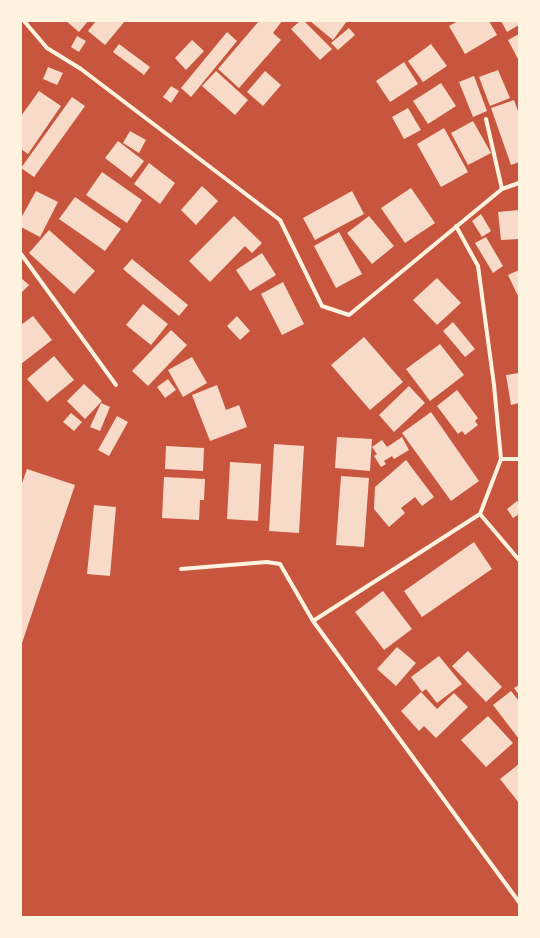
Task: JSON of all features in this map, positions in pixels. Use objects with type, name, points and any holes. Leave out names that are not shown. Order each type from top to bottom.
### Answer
[{"type":"street","points":[[24,21],[47,48],[81,69],[280,220],[322,306],[349,315],[456,226],[502,190],[519,183]]},
{"type":"street","points":[[486,119],[502,190]]},
{"type":"street","points":[[313,621],[480,514],[501,459],[494,385],[478,266],[456,226]]},
{"type":"street","points":[[21,254],[116,385]]},
{"type":"street","points":[[501,459],[519,459]]},
{"type":"street","points":[[480,514],[519,560]]},
{"type":"street","points":[[181,569],[267,562],[280,564],[313,621],[519,902]]},
{"type":"building","points":[[66,21],[88,21],[79,32]]},
{"type":"building","points":[[96,21],[125,21],[105,45],[88,31]]},
{"type":"building","points":[[259,21],[282,21],[273,33],[281,40],[239,88],[218,69]]},
{"type":"building","points":[[300,21],[304,21],[332,49],[320,60],[291,29]]},
{"type":"building","points":[[310,21],[347,21],[333,40]]},
{"type":"building","points":[[458,21],[489,21],[497,35],[465,54],[449,26]]},
{"type":"building","points":[[501,21],[519,21],[519,25],[507,32]]},
{"type":"building","points":[[349,28],[355,35],[338,50],[331,43]]},
{"type":"building","points":[[227,32],[237,41],[191,97],[181,88]]},
{"type":"building","points":[[519,34],[519,61],[508,40]]},
{"type":"building","points":[[77,36],[86,41],[79,52],[71,47]]},
{"type":"building","points":[[192,40],[204,51],[186,70],[175,58]]},
{"type":"building","points":[[119,44],[150,67],[144,75],[113,52]]},
{"type":"building","points":[[431,44],[447,66],[423,82],[408,61]]},
{"type":"building","points":[[404,62],[418,84],[390,102],[376,81]]},
{"type":"building","points":[[48,67],[63,73],[57,85],[43,79]]},
{"type":"building","points":[[498,70],[510,98],[490,106],[479,77]]},
{"type":"building","points":[[216,71],[248,100],[235,115],[202,86]]},
{"type":"building","points":[[265,71],[281,85],[263,106],[247,92]]},
{"type":"building","points":[[474,76],[487,111],[473,117],[459,82]]},
{"type":"building","points":[[441,83],[456,106],[428,124],[413,101]]},
{"type":"building","points":[[171,86],[179,91],[171,103],[163,97]]},
{"type":"building","points":[[39,91],[61,106],[28,154],[21,149],[21,116]]},
{"type":"building","points":[[72,97],[85,106],[34,177],[21,168]]},
{"type":"building","points":[[514,100],[519,114],[519,162],[511,165],[491,108]]},
{"type":"building","points":[[408,108],[421,130],[404,139],[392,117]]},
{"type":"building","points":[[473,121],[491,153],[468,165],[451,133]]},
{"type":"building","points":[[444,128],[468,172],[441,187],[417,144]]},
{"type":"building","points":[[130,131],[146,140],[139,153],[123,143]]},
{"type":"building","points":[[118,141],[144,161],[131,178],[105,158]]},
{"type":"building","points":[[149,163],[175,183],[160,204],[134,184]]},
{"type":"building","points":[[102,172],[142,200],[127,223],[86,195]]},
{"type":"building","points":[[202,186],[218,201],[196,225],[181,210]]},
{"type":"building","points":[[411,188],[435,223],[405,243],[381,208]]},
{"type":"building","points":[[36,191],[58,202],[40,237],[21,227],[21,218]]},
{"type":"building","points":[[352,191],[364,214],[315,240],[303,218]]},
{"type":"building","points":[[75,197],[121,229],[105,251],[59,219]]},
{"type":"building","points":[[519,210],[519,239],[501,240],[498,212]]},
{"type":"building","points":[[481,214],[491,231],[482,237],[472,221]]},
{"type":"building","points":[[234,216],[262,243],[252,253],[245,246],[210,282],[189,261]]},
{"type":"building","points":[[369,216],[394,246],[372,264],[347,233]]},
{"type":"building","points":[[49,230],[95,271],[74,294],[29,253]]},
{"type":"building","points":[[339,232],[362,274],[336,288],[314,246]]},
{"type":"building","points":[[486,237],[503,266],[493,273],[475,243]]},
{"type":"building","points":[[262,253],[276,275],[250,291],[236,270]]},
{"type":"building","points":[[132,259],[188,305],[179,316],[123,269]]},
{"type":"building","points":[[519,270],[519,298],[508,275]]},
{"type":"building","points":[[21,278],[29,285],[21,293]]},
{"type":"building","points":[[437,278],[461,303],[437,325],[413,300]]},
{"type":"building","points":[[283,282],[304,324],[282,335],[261,294]]},
{"type":"building","points":[[143,304],[168,324],[151,345],[126,325]]},
{"type":"building","points":[[33,316],[52,340],[21,364],[21,325]]},
{"type":"building","points":[[237,316],[250,331],[240,340],[227,326]]},
{"type":"building","points":[[453,322],[475,349],[465,357],[443,331]]},
{"type":"building","points":[[171,330],[187,345],[148,386],[132,371]]},
{"type":"building","points":[[364,337],[403,382],[370,410],[331,365]]},
{"type":"building","points":[[440,344],[464,375],[430,401],[406,369]]},
{"type":"building","points":[[54,356],[74,380],[47,402],[27,379]]},
{"type":"building","points":[[192,357],[207,383],[183,397],[168,370]]},
{"type":"building","points":[[519,373],[519,403],[511,405],[506,375]]},
{"type":"building","points":[[168,379],[176,390],[165,398],[157,387]]},
{"type":"building","points":[[84,384],[102,401],[85,419],[67,401]]},
{"type":"building","points":[[217,385],[226,410],[239,405],[247,427],[210,441],[192,395]]},
{"type":"building","points":[[409,386],[425,403],[394,432],[379,415]]},
{"type":"building","points":[[457,390],[478,418],[475,421],[478,425],[465,435],[462,431],[458,434],[437,406]]},
{"type":"building","points":[[101,403],[110,407],[100,431],[90,427]]},
{"type":"building","points":[[431,412],[479,481],[451,501],[402,433]]},
{"type":"building","points":[[71,413],[82,422],[74,431],[63,422]]},
{"type":"building","points":[[117,416],[128,422],[109,456],[98,450]]},
{"type":"building","points":[[337,437],[372,439],[370,471],[335,468]]},
{"type":"building","points":[[402,437],[409,450],[394,459],[392,456],[384,461],[386,464],[381,467],[374,456],[377,454],[372,447],[382,440],[387,447]]},
{"type":"building","points":[[274,444],[304,446],[299,533],[269,531]]},
{"type":"building","points":[[166,446],[204,448],[203,471],[165,469]]},
{"type":"building","points":[[406,460],[434,497],[422,506],[415,497],[401,508],[405,513],[389,527],[374,509],[375,487]]},
{"type":"building","points":[[230,462],[261,464],[258,521],[227,519]]},
{"type":"building","points":[[27,469],[75,485],[21,646],[21,486]]},
{"type":"building","points":[[341,476],[369,478],[364,547],[336,545]]},
{"type":"building","points":[[164,477],[205,479],[204,500],[200,500],[199,520],[162,518]]},
{"type":"building","points":[[517,501],[519,504],[519,514],[513,518],[507,509]]},
{"type":"building","points":[[94,505],[116,507],[110,576],[87,574]]},
{"type":"building","points":[[474,542],[492,569],[422,617],[404,591]]},
{"type":"building","points":[[383,591],[412,629],[384,650],[355,612]]},
{"type":"building","points":[[397,647],[416,663],[396,686],[377,669]]},
{"type":"building","points":[[468,651],[502,687],[486,702],[452,666]]},
{"type":"building","points":[[439,656],[462,684],[437,703],[426,689],[422,692],[411,677]]},
{"type":"building","points":[[519,685],[519,695],[514,688]]},
{"type":"building","points":[[511,691],[519,701],[519,739],[493,705]]},
{"type":"building","points":[[421,692],[437,709],[454,693],[468,707],[436,738],[424,726],[419,731],[401,711]]},
{"type":"building","points":[[488,716],[513,743],[486,767],[461,740]]},
{"type":"building","points":[[519,764],[519,803],[500,779]]}]
